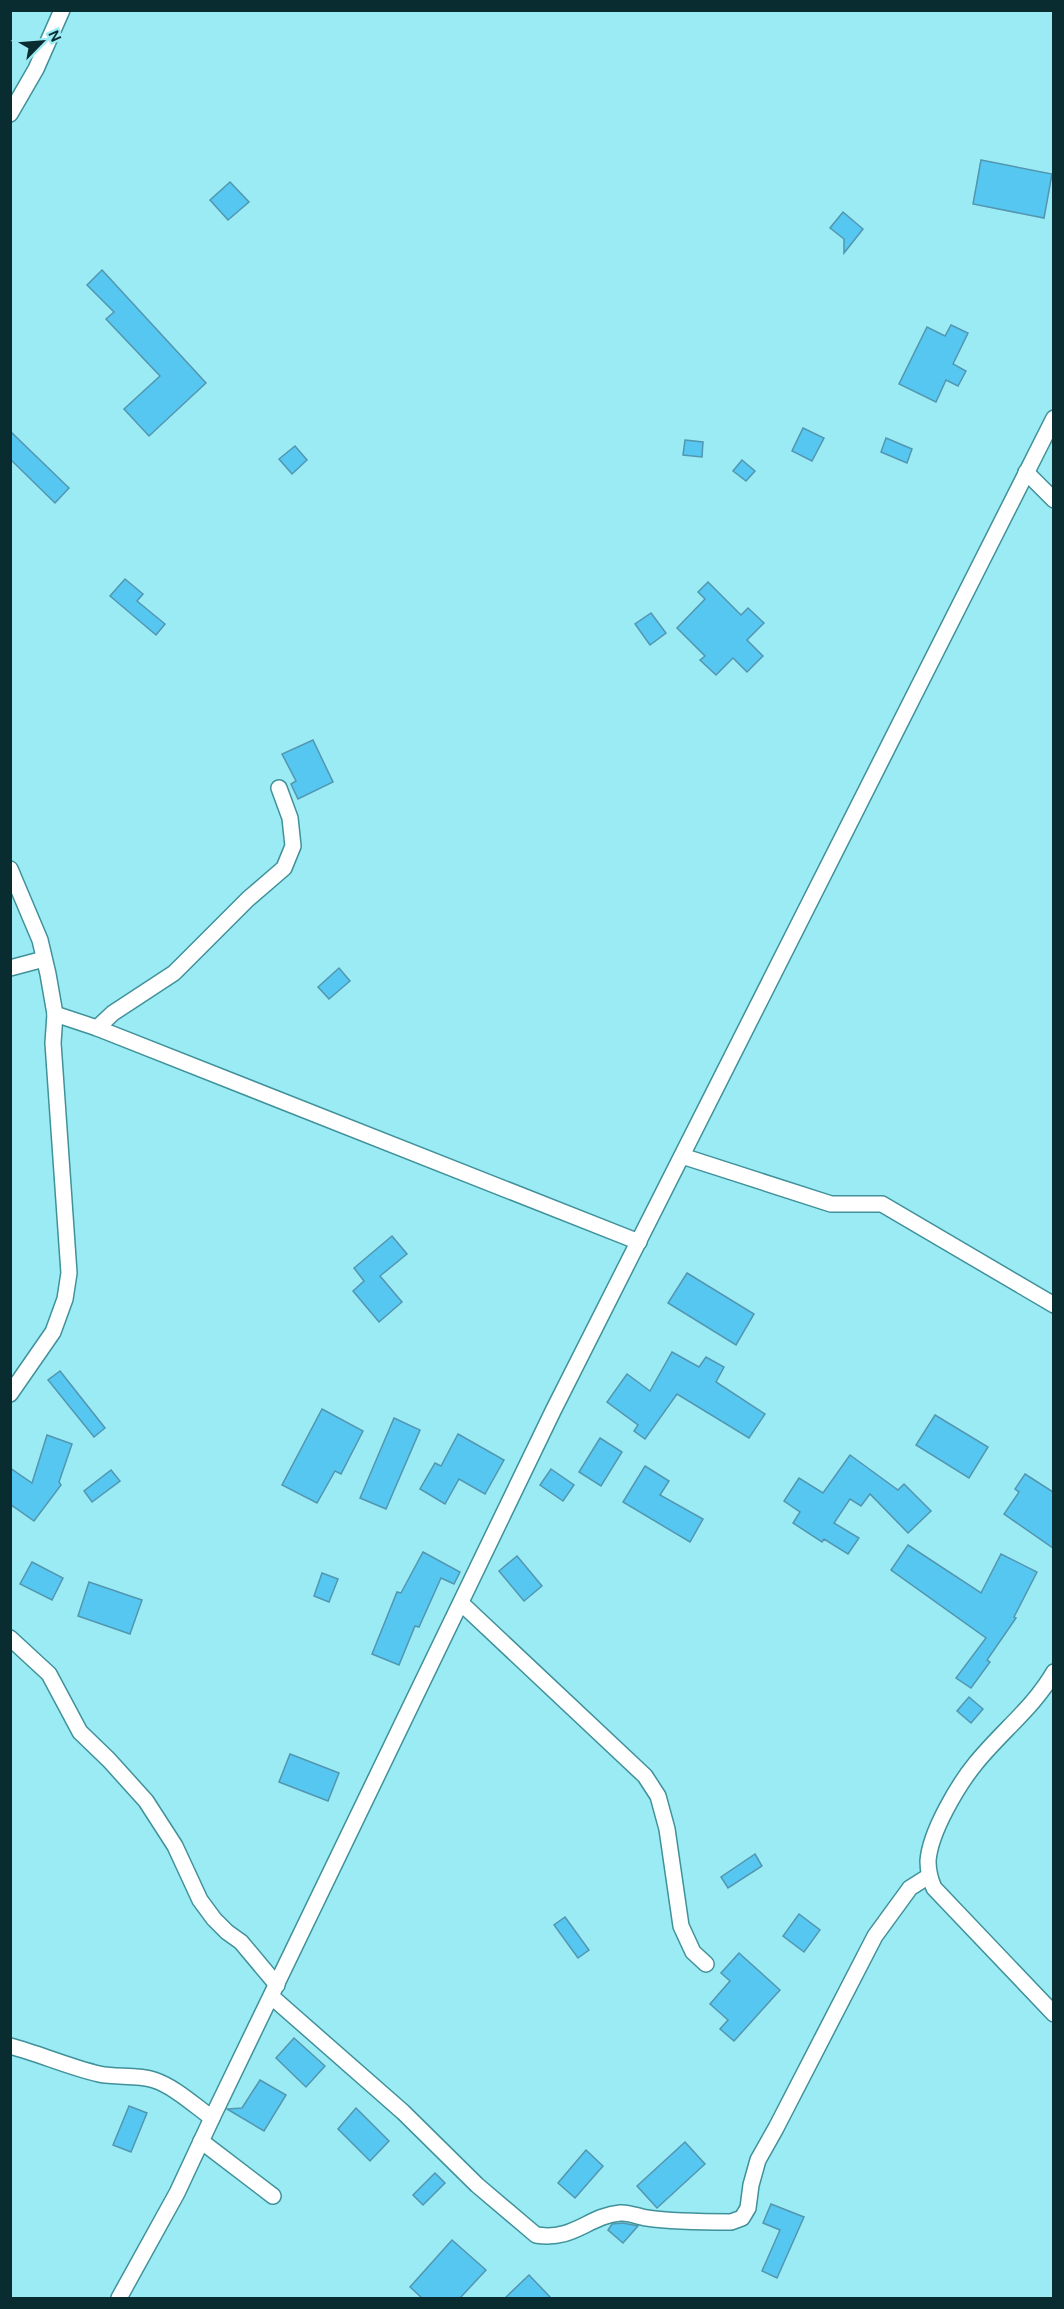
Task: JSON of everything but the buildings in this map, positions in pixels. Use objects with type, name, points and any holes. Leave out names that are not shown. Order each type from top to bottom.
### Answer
[{"type":"street","points":[[10,114],[36,69],[62,10]]},
{"type":"street","points":[[119,2298],[177,2193],[553,1411],[1053,418]]},
{"type":"street","points":[[1026,472],[1053,500]]},
{"type":"street","points":[[97,1028],[121,1006],[174,973],[248,899],[284,868],[293,846],[290,819],[279,789]]},
{"type":"street","points":[[10,869],[40,940],[55,1014],[53,1043],[69,1273],[65,1299],[53,1332],[10,1394]]},
{"type":"street","points":[[10,968],[44,958]]},
{"type":"street","points":[[55,1014],[97,1028],[639,1242]]},
{"type":"street","points":[[682,1156],[831,1204],[882,1204],[1053,1305]]},
{"type":"street","points":[[461,1603],[645,1776],[658,1796],[667,1829],[681,1926],[693,1952],[706,1964]]},
{"type":"street","points":[[10,1638],[49,1674],[80,1732],[146,1801],[175,1846],[200,1900],[214,1919],[241,1942],[274,1991],[404,2112],[477,2185],[536,2235],[548,2237],[574,2232],[596,2220],[622,2213],[645,2218],[731,2222],[742,2218],[748,2208],[758,2160],[875,1936],[910,1888],[929,1876]]},
{"type":"street","points":[[1053,1672],[1042,1692],[975,1764],[936,1831],[928,1860],[929,1876],[934,1888],[1053,2014]]},
{"type":"street","points":[[10,2046],[103,2075],[154,2080],[168,2087],[212,2118]]},
{"type":"street","points":[[201,2141],[273,2196]]}]
